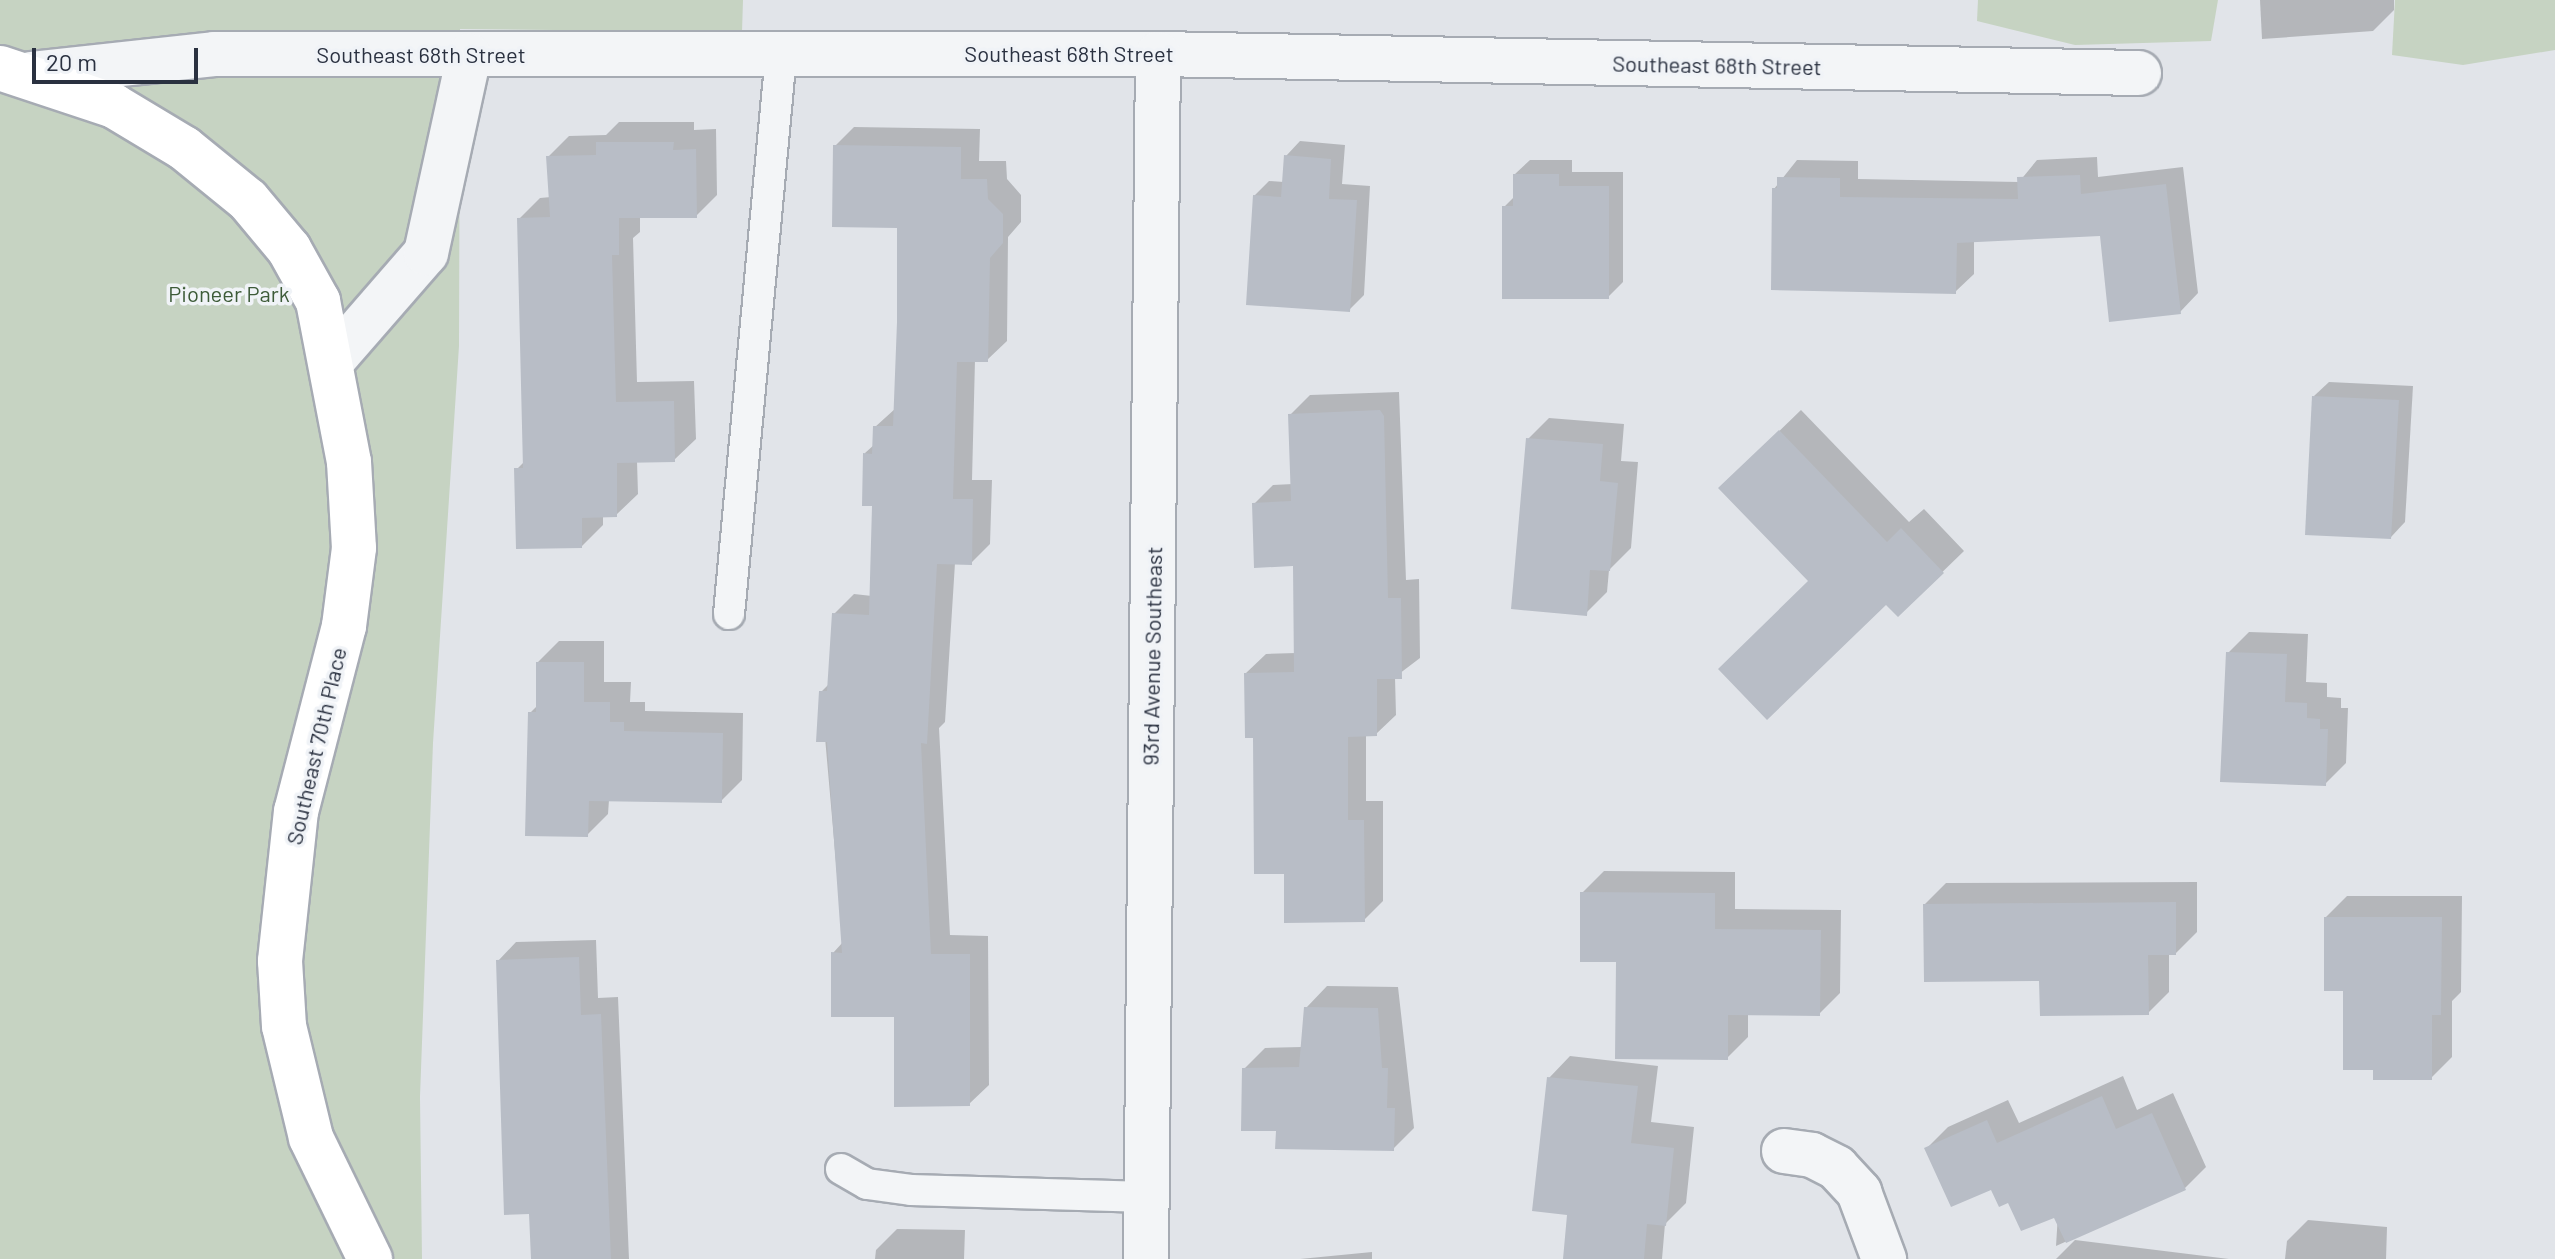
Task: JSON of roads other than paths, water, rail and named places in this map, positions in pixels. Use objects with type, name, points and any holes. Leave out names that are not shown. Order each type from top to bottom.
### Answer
[{"type":"street","name":"Southeast 68th Street","points":[[15,71],[214,54],[1158,54],[2139,73]]},
{"type":"street","name":"93rd Avenue Southeast","points":[[1146,1259],[1158,54]]},
{"type":"street","points":[[332,361],[426,253],[469,56]]},
{"type":"street","name":"Southeast 70th Place","points":[[15,71],[114,106],[184,148],[248,200],[289,249],[318,301],[332,361],[349,462],[354,548],[344,626],[296,811],[280,961],[284,1026],[311,1138],[370,1259]]},
{"type":"street","points":[[1784,1151],[1812,1155],[1837,1168],[1859,1192],[1884,1259]]},
{"type":"lane","points":[[729,614],[781,54]]},
{"type":"lane","points":[[841,1169],[867,1184],[911,1190],[1147,1197]]},
{"type":"park label","name":"Pioneer Park","points":[[229,294]]}]
